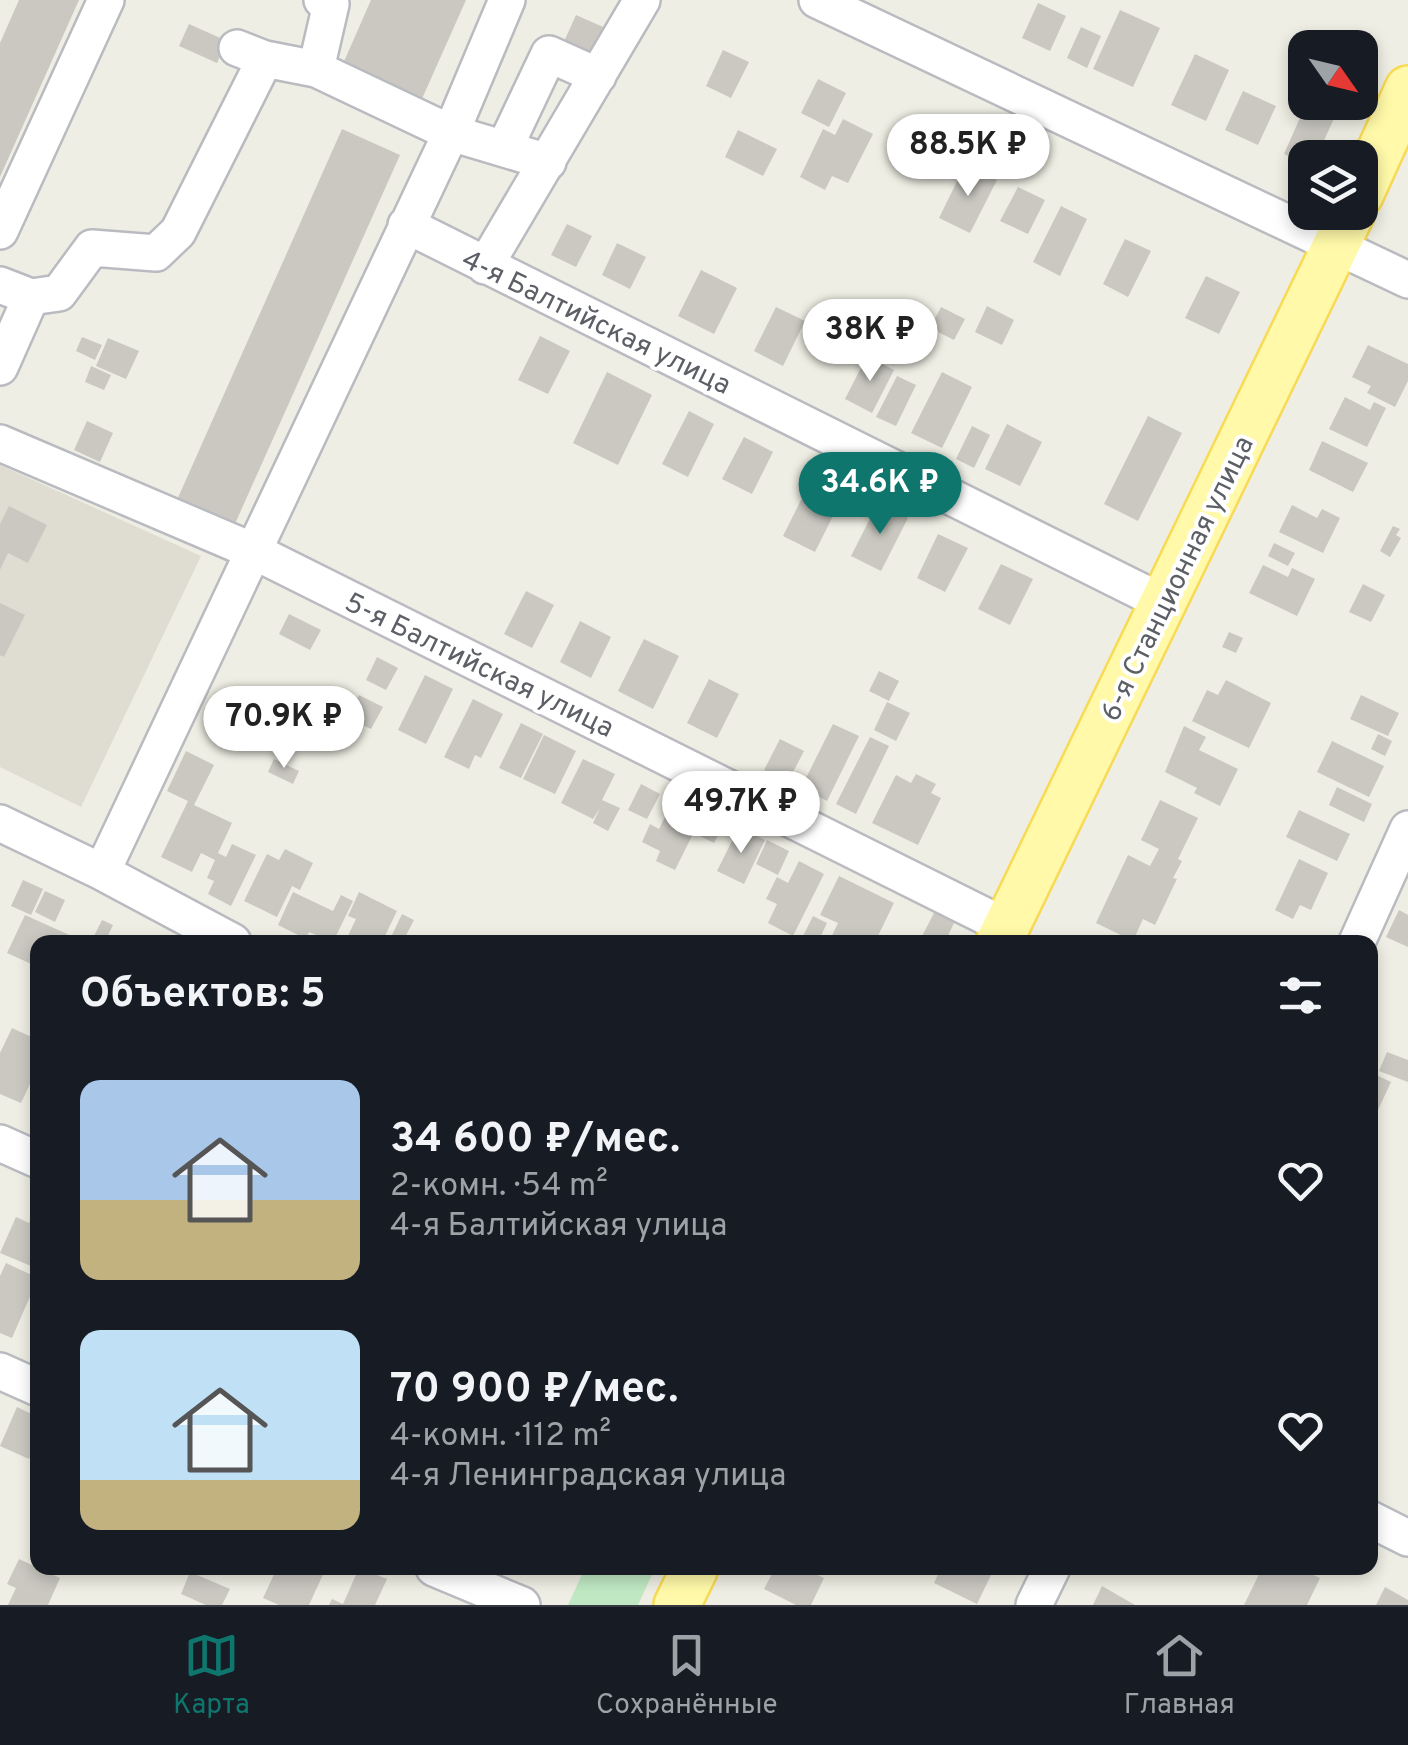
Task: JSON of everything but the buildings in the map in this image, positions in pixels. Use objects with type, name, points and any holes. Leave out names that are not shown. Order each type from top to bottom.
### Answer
[{"type":"main road","points":[[1378,155],[1408,89]]},
{"type":"main road","name":"6-я Станционная улица","points":[[1003,934],[1344,230]]},
{"type":"main road","points":[[677,1605],[692,1575]]},
{"type":"street","points":[[0,230],[106,0]]},
{"type":"street","points":[[316,69],[331,4],[322,0]]},
{"type":"street","points":[[102,872],[451,133],[507,0]]},
{"type":"street","points":[[484,266],[642,0]]},
{"type":"street","points":[[817,0],[1288,203]]},
{"type":"street","points":[[0,367],[16,291],[58,293],[92,248],[156,253],[178,232],[251,54],[316,69],[451,133],[548,162]]},
{"type":"street","points":[[504,149],[549,54],[598,76]]},
{"type":"street","name":"4-я Балтийская улица","points":[[406,225],[1164,603]]},
{"type":"street","points":[[1347,230],[1408,280]]},
{"type":"street","name":"5-я Балтийская улица","points":[[0,443],[253,551],[1003,934]]},
{"type":"street","points":[[0,823],[220,935]]},
{"type":"street","points":[[1360,935],[1408,829]]},
{"type":"street","points":[[0,1143],[30,1156]]},
{"type":"street","points":[[0,1371],[30,1384]]},
{"type":"street","points":[[1378,1523],[1408,1538]]},
{"type":"street","points":[[451,1575],[522,1605]]},
{"type":"street","points":[[1034,1605],[1049,1575]]},
{"type":"shaded area","points":[[0,465],[201,556],[81,807],[0,767]]},
{"type":"green space","points":[[582,1575],[652,1575],[638,1605],[568,1605]]}]
